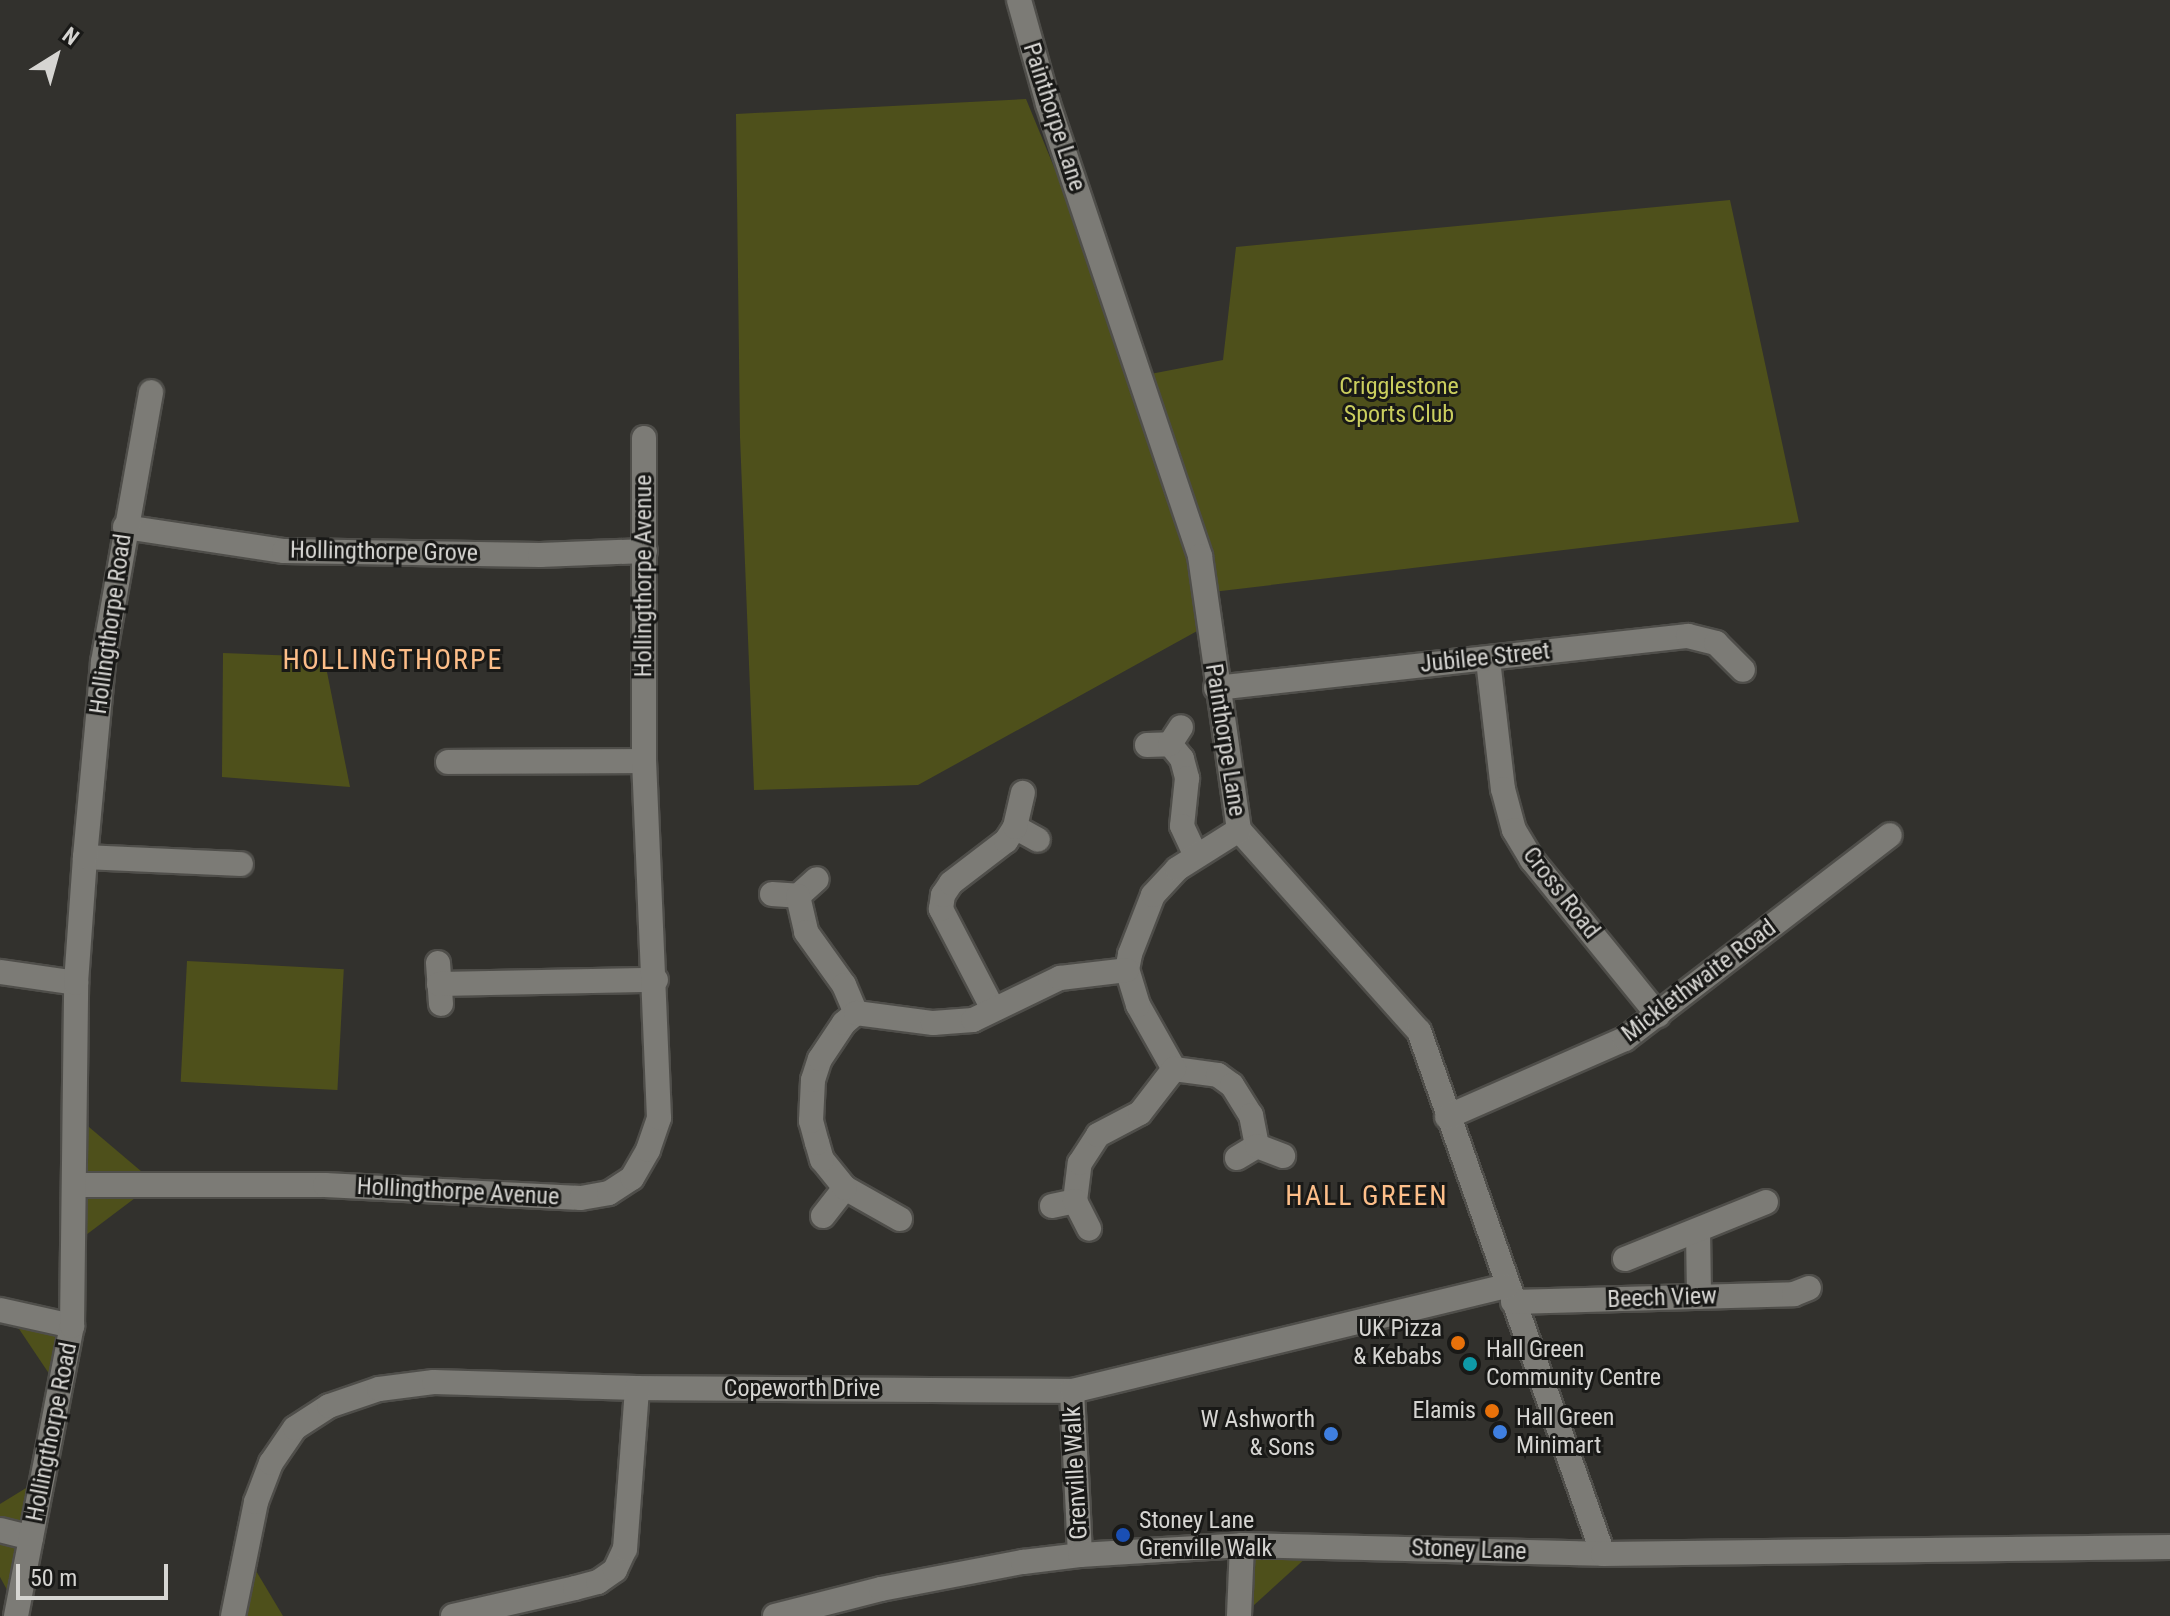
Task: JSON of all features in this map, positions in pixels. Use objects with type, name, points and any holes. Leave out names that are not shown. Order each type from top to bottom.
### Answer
[{"type":"street","name":"Painthorpe Lane","points":[[1019,0],[1048,104],[1200,556],[1216,688],[1239,830],[1419,1031],[1603,1554]]},
{"type":"street","name":"Hollingthorpe Road","points":[[16,1616],[72,1326],[76,983],[85,857],[103,662],[151,392]]},
{"type":"street","name":"Hollingthorpe Avenue","points":[[75,1185],[325,1185],[581,1198],[609,1193],[632,1178],[648,1150],[659,1118],[656,980],[644,761],[644,438]]},
{"type":"street","name":"Hollingthorpe Grove","points":[[125,527],[284,551],[540,555],[645,551]]},
{"type":"street","name":"Jubilee Street","points":[[1216,688],[1688,636],[1716,643],[1743,670]]},
{"type":"street","name":"Cross Road","points":[[1488,660],[1503,789],[1514,830],[1532,860],[1658,1015]]},
{"type":"street","points":[[1166,739],[1177,750],[1185,768],[1187,778],[1182,826],[1196,856]]},
{"type":"street","points":[[444,763],[644,761]]},
{"type":"street","points":[[993,1009],[941,909],[943,895],[951,883],[992,854],[1015,827],[1023,793]]},
{"type":"street","points":[[1015,827],[1038,840]]},
{"type":"street","points":[[1174,1069],[1138,1005],[1127,970],[1153,895],[1196,856],[1239,830]]},
{"type":"street","name":"Micklethwaite Road","points":[[1447,1117],[1625,1039],[1890,835]]},
{"type":"street","points":[[85,857],[244,863]]},
{"type":"street","points":[[772,894],[798,896],[817,879]]},
{"type":"street","points":[[798,896],[806,932],[844,985],[856,1013]]},
{"type":"street","points":[[900,1219],[845,1188],[822,1160],[811,1121],[811,1100],[820,1059],[844,1023],[856,1013],[933,1023],[973,1020],[1060,978],[1127,970]]},
{"type":"street","points":[[0,972],[76,983]]},
{"type":"street","points":[[439,984],[656,980]]},
{"type":"street","points":[[1174,1069],[1218,1075],[1232,1085],[1251,1115],[1247,1152],[1283,1156]]},
{"type":"street","points":[[1089,1229],[1063,1204],[1080,1163],[1098,1135],[1140,1113],[1174,1069]]},
{"type":"street","points":[[823,1216],[845,1188]]},
{"type":"street","points":[[1625,1259],[1766,1202]]},
{"type":"street","points":[[1698,1231],[1699,1297]]},
{"type":"street","name":"Beech View","points":[[1510,1294],[1699,1297],[1794,1294],[1809,1288]]},
{"type":"street","name":"Copeworth Drive","points":[[233,1616],[256,1502],[271,1463],[295,1428],[329,1406],[379,1389],[434,1382],[637,1388],[1072,1391],[1510,1294]]},
{"type":"street","name":"Hollingthorpe Road","points":[[0,1310],[72,1326]]},
{"type":"street","points":[[453,1616],[598,1582],[615,1570],[625,1549],[637,1388]]},
{"type":"street","name":"Grenville Walk","points":[[1072,1391],[1080,1555]]},
{"type":"street","name":"Hollingthorpe Road","points":[[0,1530],[31,1538]]},
{"type":"street","points":[[1239,1616],[1242,1545]]},
{"type":"street","name":"Stoney Lane","points":[[775,1616],[881,1589],[1080,1555],[1242,1545],[1603,1554],[2170,1547]]},
{"type":"green space","name":"Crigglestone Sports Club","points":[[1026,99],[1140,376],[1223,360],[1236,247],[1730,200],[1799,522],[1204,593],[1208,625],[918,785],[754,790],[740,437],[736,114]]},
{"type":"green space","points":[[223,653],[324,657],[350,787],[222,777]]},
{"type":"green space","points":[[187,961],[344,969],[337,1090],[181,1082]]},
{"type":"green space","points":[[76,1116],[155,1183],[74,1244]]},
{"type":"green space","points":[[7,1311],[72,1326],[60,1390]]},
{"type":"green space","points":[[44,1477],[19,1612],[0,1577],[0,1504]]},
{"type":"green space","points":[[1242,1545],[1319,1546],[1242,1616]]},
{"type":"green space","points":[[246,1554],[283,1616],[233,1616]]},
{"type":"place","name":"UK Pizza & Kebabs","points":[[1458,1343]]},
{"type":"place","name":"Hall Green Community Centre","points":[[1470,1364]]},
{"type":"place","name":"Elamis","points":[[1492,1411]]},
{"type":"place","name":"Hall Green Minimart","points":[[1500,1432]]},
{"type":"place","name":"W Ashworth & Sons","points":[[1331,1434]]},
{"type":"place","name":"Stoney Lane Grenville Walk","points":[[1123,1535]]},
{"type":"district","name":"HOLLINGTHORPE","points":[[393,660]]},
{"type":"district","name":"HALL GREEN","points":[[1367,1196]]}]
